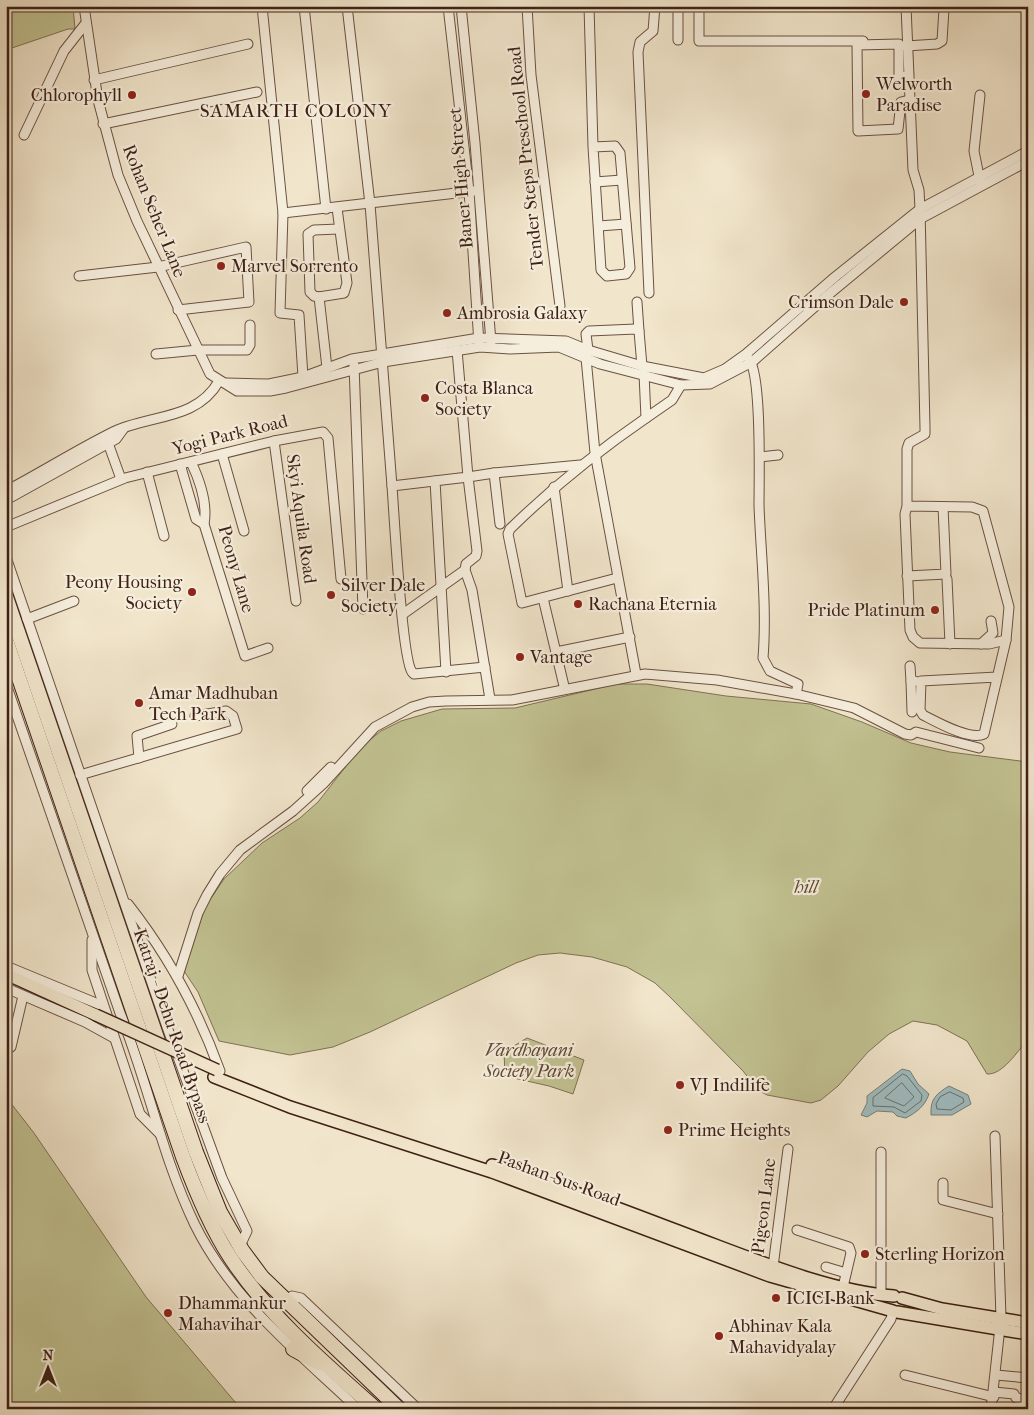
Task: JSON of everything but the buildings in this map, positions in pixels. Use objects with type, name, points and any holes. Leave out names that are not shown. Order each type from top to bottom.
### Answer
[{"type":"highway","name":"Katraj - Dehu Road Bypass","points":[[6,597],[109,880],[207,1183],[240,1246],[262,1277],[286,1302],[376,1378],[399,1409]]},
{"type":"highway","name":"Katraj - Dehu Road Bypass","points":[[6,640],[94,925],[208,1218],[230,1257],[251,1286],[331,1369],[376,1409]]},
{"type":"highway","points":[[293,1349],[331,1369]]},
{"type":"main road","points":[[6,974],[94,1016]]},
{"type":"main road","points":[[6,982],[94,1016]]},
{"type":"main road","name":"Pashan-Sus Road","points":[[94,1016],[290,1107],[549,1184],[773,1267],[843,1287],[898,1297],[1001,1324],[1028,1334]]},
{"type":"main road","name":"Pashan-Sus Road","points":[[549,1184],[770,1276],[894,1314],[1001,1324],[1028,1323]]},
{"type":"main road","points":[[894,1314],[889,1302],[898,1297]]},
{"type":"street","name":"Rohan Seher Lane","points":[[84,6],[94,80],[103,124],[118,175],[178,310],[210,374],[221,382]]},
{"type":"street","points":[[262,6],[283,213],[280,313],[299,315],[302,377]]},
{"type":"street","points":[[304,6],[326,209]]},
{"type":"street","points":[[347,6],[370,204],[402,614],[410,669],[414,674],[485,667]]},
{"type":"street","name":"Baner High Street","points":[[448,6],[469,191],[479,342]]},
{"type":"street","name":"Baner High Street","points":[[461,6],[479,190],[491,343]]},
{"type":"street","name":"Tender Steps Preschool Road","points":[[528,6],[531,75],[560,306]]},
{"type":"street","points":[[589,6],[593,148],[602,270],[603,274],[607,276],[629,272],[618,148],[615,146],[593,148]]},
{"type":"street","points":[[649,293],[638,52],[640,42],[653,31],[655,6]]},
{"type":"street","points":[[678,6],[678,40]]},
{"type":"street","points":[[700,6],[699,41],[937,44],[942,41],[944,10]]},
{"type":"street","points":[[906,6],[906,44],[913,170],[919,190],[925,428],[925,434],[910,443],[907,449],[907,506],[905,514],[910,630],[913,637],[920,643],[981,644],[1006,640]]},
{"type":"street","points":[[24,135],[64,50],[86,23]]},
{"type":"street","points":[[94,80],[248,44]]},
{"type":"street","points":[[908,76],[899,77],[899,44],[857,45],[858,131],[898,129],[901,102],[909,100]]},
{"type":"street","points":[[103,124],[257,92]]},
{"type":"street","points":[[980,95],[974,146],[980,181]]},
{"type":"street","points":[[643,370],[704,378],[725,369],[746,354],[835,276],[920,214],[980,181],[1028,151]]},
{"type":"street","points":[[980,181],[1028,161]]},
{"type":"street","points":[[595,182],[622,180]]},
{"type":"street","points":[[283,213],[479,190]]},
{"type":"street","points":[[337,208],[340,229],[347,290],[344,293],[320,297],[314,296],[310,292],[308,234],[314,230],[340,229]]},
{"type":"street","points":[[221,382],[237,391],[270,391],[354,370],[383,358],[479,342],[541,343],[566,340],[587,354],[643,370],[681,384],[710,384],[752,362],[920,214]]},
{"type":"street","points":[[599,226],[626,224]]},
{"type":"street","points":[[79,276],[158,267],[246,248],[249,302],[178,310]]},
{"type":"street","points":[[320,297],[328,368]]},
{"type":"street","points":[[638,302],[646,418]]},
{"type":"street","points":[[156,354],[198,350],[247,350],[250,345],[250,325]]},
{"type":"street","points":[[635,674],[630,637],[617,578],[595,453],[586,334],[589,331],[636,329],[640,332]]},
{"type":"street","points":[[221,382],[269,384],[302,377],[353,359],[383,358],[457,350],[479,342]]},
{"type":"street","points":[[457,350],[468,477],[477,551],[476,556],[466,564],[465,570],[472,590],[490,698]]},
{"type":"street","points":[[746,354],[752,362],[760,456],[763,658],[770,671],[798,684],[796,694]]},
{"type":"street","points":[[353,359],[364,609]]},
{"type":"street","points":[[6,491],[126,426],[171,416],[191,408],[213,392],[221,382]]},
{"type":"street","points":[[617,578],[526,603],[521,601],[508,534],[554,487],[580,465],[672,400],[681,384]]},
{"type":"street","points":[[6,500],[116,439],[126,426]]},
{"type":"street","name":"Yogi Park Road","points":[[6,527],[121,479],[274,441],[323,432],[328,435],[341,579]]},
{"type":"street","name":"Skyi Aquila Road","points":[[274,441],[296,601]]},
{"type":"street","points":[[108,443],[121,479]]},
{"type":"street","points":[[222,454],[244,531]]},
{"type":"street","points":[[760,456],[778,455]]},
{"type":"street","name":"Peony Lane","points":[[191,462],[203,494],[206,514],[204,524],[246,656],[268,648]]},
{"type":"street","points":[[180,464],[196,519],[204,524]]},
{"type":"street","points":[[392,486],[494,473],[580,465]]},
{"type":"street","points":[[147,472],[164,536]]},
{"type":"street","points":[[494,473],[500,524]]},
{"type":"street","points":[[435,481],[446,672]]},
{"type":"street","points":[[554,487],[568,592]]},
{"type":"street","points":[[907,506],[944,506],[972,508],[983,511],[1009,608],[1006,640],[984,734],[978,737],[965,734],[923,715],[920,710],[921,681]]},
{"type":"street","points":[[908,576],[946,574],[944,506]]},
{"type":"street","points":[[6,557],[80,775],[109,880],[178,976],[214,1056],[217,1073]]},
{"type":"street","points":[[402,614],[465,570]]},
{"type":"street","points":[[947,579],[950,644]]},
{"type":"street","points":[[543,598],[564,686]]},
{"type":"street","points":[[27,619],[74,602]]},
{"type":"street","points":[[981,644],[993,633],[991,620]]},
{"type":"street","points":[[556,652],[630,637]]},
{"type":"street","points":[[910,666],[912,712]]},
{"type":"street","points":[[266,832],[271,822],[303,795],[372,724],[402,707],[433,699],[508,698],[630,672],[635,674],[717,680],[796,694],[854,708],[905,734],[911,735],[916,732],[979,748]]},
{"type":"street","points":[[178,976],[198,913],[220,874],[240,850],[293,812],[323,784],[368,733],[400,712],[429,702],[512,700],[635,674]]},
{"type":"street","points":[[911,681],[996,677]]},
{"type":"street","points":[[6,684],[94,925],[169,1162],[195,1224],[219,1265],[240,1294],[353,1407]]},
{"type":"street","points":[[80,775],[237,729],[233,716],[226,711],[195,716]]},
{"type":"street","points":[[139,758],[137,736],[172,724]]},
{"type":"street","points":[[123,898],[222,1178],[247,1231],[240,1246]]},
{"type":"street","points":[[94,925],[92,970],[94,1016]]},
{"type":"street","points":[[6,966],[94,1016],[114,1038],[140,1114],[161,1135]]},
{"type":"street","points":[[6,988],[23,996],[94,1016],[114,1038]]},
{"type":"street","points":[[11,1047],[23,996]]},
{"type":"street","points":[[991,1409],[1001,1324],[995,1136]]},
{"type":"street","name":"Pigeon Lane","points":[[773,1267],[788,1149]]},
{"type":"street","points":[[881,1152],[881,1294]]},
{"type":"street","points":[[943,1183],[943,1200],[998,1214]]},
{"type":"street","points":[[797,1230],[849,1247],[851,1253],[843,1287]]},
{"type":"street","points":[[826,1267],[846,1273]]},
{"type":"street","points":[[833,1409],[894,1314]]},
{"type":"street","points":[[905,1375],[994,1395],[1008,1392],[1014,1394],[1016,1398],[1028,1398]]},
{"type":"street","points":[[996,1375],[1028,1378]]},
{"type":"street","points":[[376,1378],[418,1409]]},
{"type":"green space","points":[[6,6],[73,6],[75,29],[68,29],[6,50]]},
{"type":"green space","name":"hill","points":[[616,684],[647,684],[726,696],[811,704],[862,722],[911,743],[950,752],[1028,762],[1028,1040],[1009,1062],[999,1071],[987,1074],[967,1041],[937,1025],[913,1021],[889,1034],[868,1052],[838,1086],[821,1100],[811,1103],[767,1095],[758,1090],[743,1071],[655,983],[627,967],[592,957],[560,953],[538,955],[516,963],[370,1032],[333,1047],[290,1055],[219,1041],[198,992],[184,971],[205,907],[224,879],[262,843],[300,818],[318,802],[361,747],[381,731],[401,721],[442,709],[515,708]]},
{"type":"green space","name":"Vardhayani Society Park","points":[[527,1038],[584,1060],[573,1094],[549,1086],[505,1076],[504,1052]]},
{"type":"green space","points":[[6,1097],[34,1133],[146,1297],[241,1409],[6,1409]]},
{"type":"water","points":[[902,1069],[910,1071],[918,1084],[929,1094],[923,1105],[906,1118],[897,1116],[893,1112],[877,1111],[867,1117],[861,1115],[867,1103],[867,1096]]},
{"type":"water","points":[[949,1086],[968,1095],[971,1104],[952,1115],[931,1115],[933,1101]]},
{"type":"place","name":"Welworth Paradise","points":[[866,94]]},
{"type":"place","name":"Chlorophyll","points":[[132,95]]},
{"type":"place","name":"Marvel Sorrento","points":[[221,266]]},
{"type":"place","name":"Crimson Dale","points":[[904,302]]},
{"type":"place","name":"Ambrosia Galaxy","points":[[447,313]]},
{"type":"place","name":"Costa Blanca Society","points":[[425,398]]},
{"type":"place","name":"Peony Housing Society","points":[[192,592]]},
{"type":"place","name":"Silver Dale Society","points":[[331,595]]},
{"type":"place","name":"Rachana Eternia","points":[[578,604]]},
{"type":"place","name":"Pride Platinum","points":[[935,610]]},
{"type":"place","name":"Vantage","points":[[520,657]]},
{"type":"place","name":"Amar Madhuban Tech Park","points":[[139,703]]},
{"type":"place","name":"VJ Indilife","points":[[680,1085]]},
{"type":"place","name":"Prime Heights","points":[[668,1130]]},
{"type":"place","name":"Sterling Horizon","points":[[865,1254]]},
{"type":"place","name":"ICICI Bank","points":[[776,1298]]},
{"type":"place","name":"Dhammankur Mahavihar","points":[[168,1313]]},
{"type":"place","name":"Abhinav Kala Mahavidyalay","points":[[719,1336]]},
{"type":"district","name":"SAMARTH COLONY","points":[[296,111]]}]
